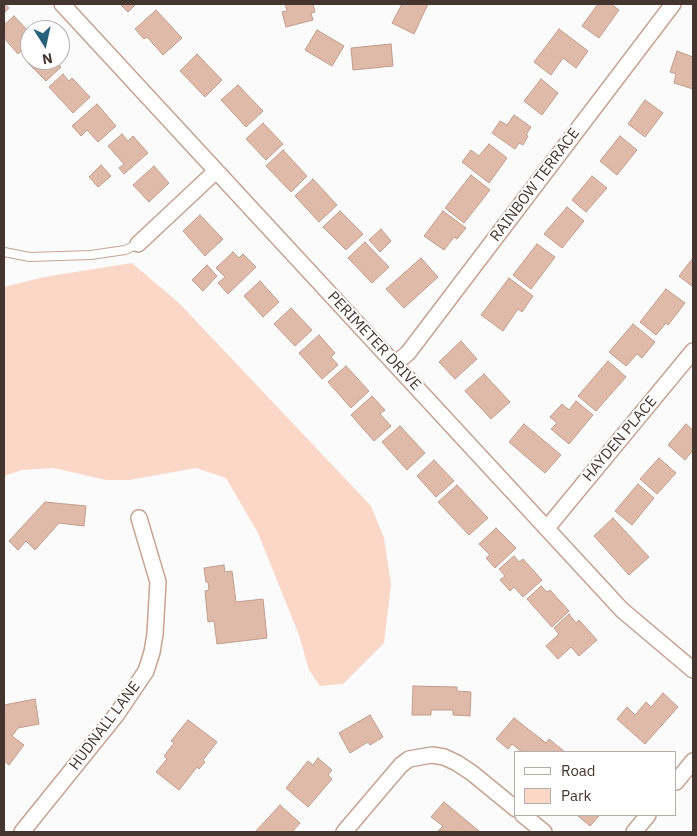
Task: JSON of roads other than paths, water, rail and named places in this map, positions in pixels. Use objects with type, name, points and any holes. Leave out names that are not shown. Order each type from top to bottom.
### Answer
[{"type":"street","name":"PERIMETER DRIVE","points":[[62,4],[622,610],[693,670]]},
{"type":"street","name":"RAINBOW TERRACE","points":[[395,364],[408,353],[673,4]]},
{"type":"street","points":[[138,244],[216,171]]},
{"type":"street","name":"HAYDEN PLACE","points":[[547,528],[693,351]]},
{"type":"street","name":"HUDNALL LANE","points":[[22,832],[117,714],[146,671],[155,634],[158,582],[139,518]]},
{"type":"street","points":[[344,832],[401,765],[409,759],[424,756],[444,757],[458,763],[514,807]]},
{"type":"street","points":[[677,781],[693,761]]},
{"type":"street","points":[[523,816],[544,832]]},
{"type":"street","points":[[634,832],[647,816]]},
{"type":"lane","points":[[4,252],[30,257],[91,255],[125,250],[138,244]]}]
